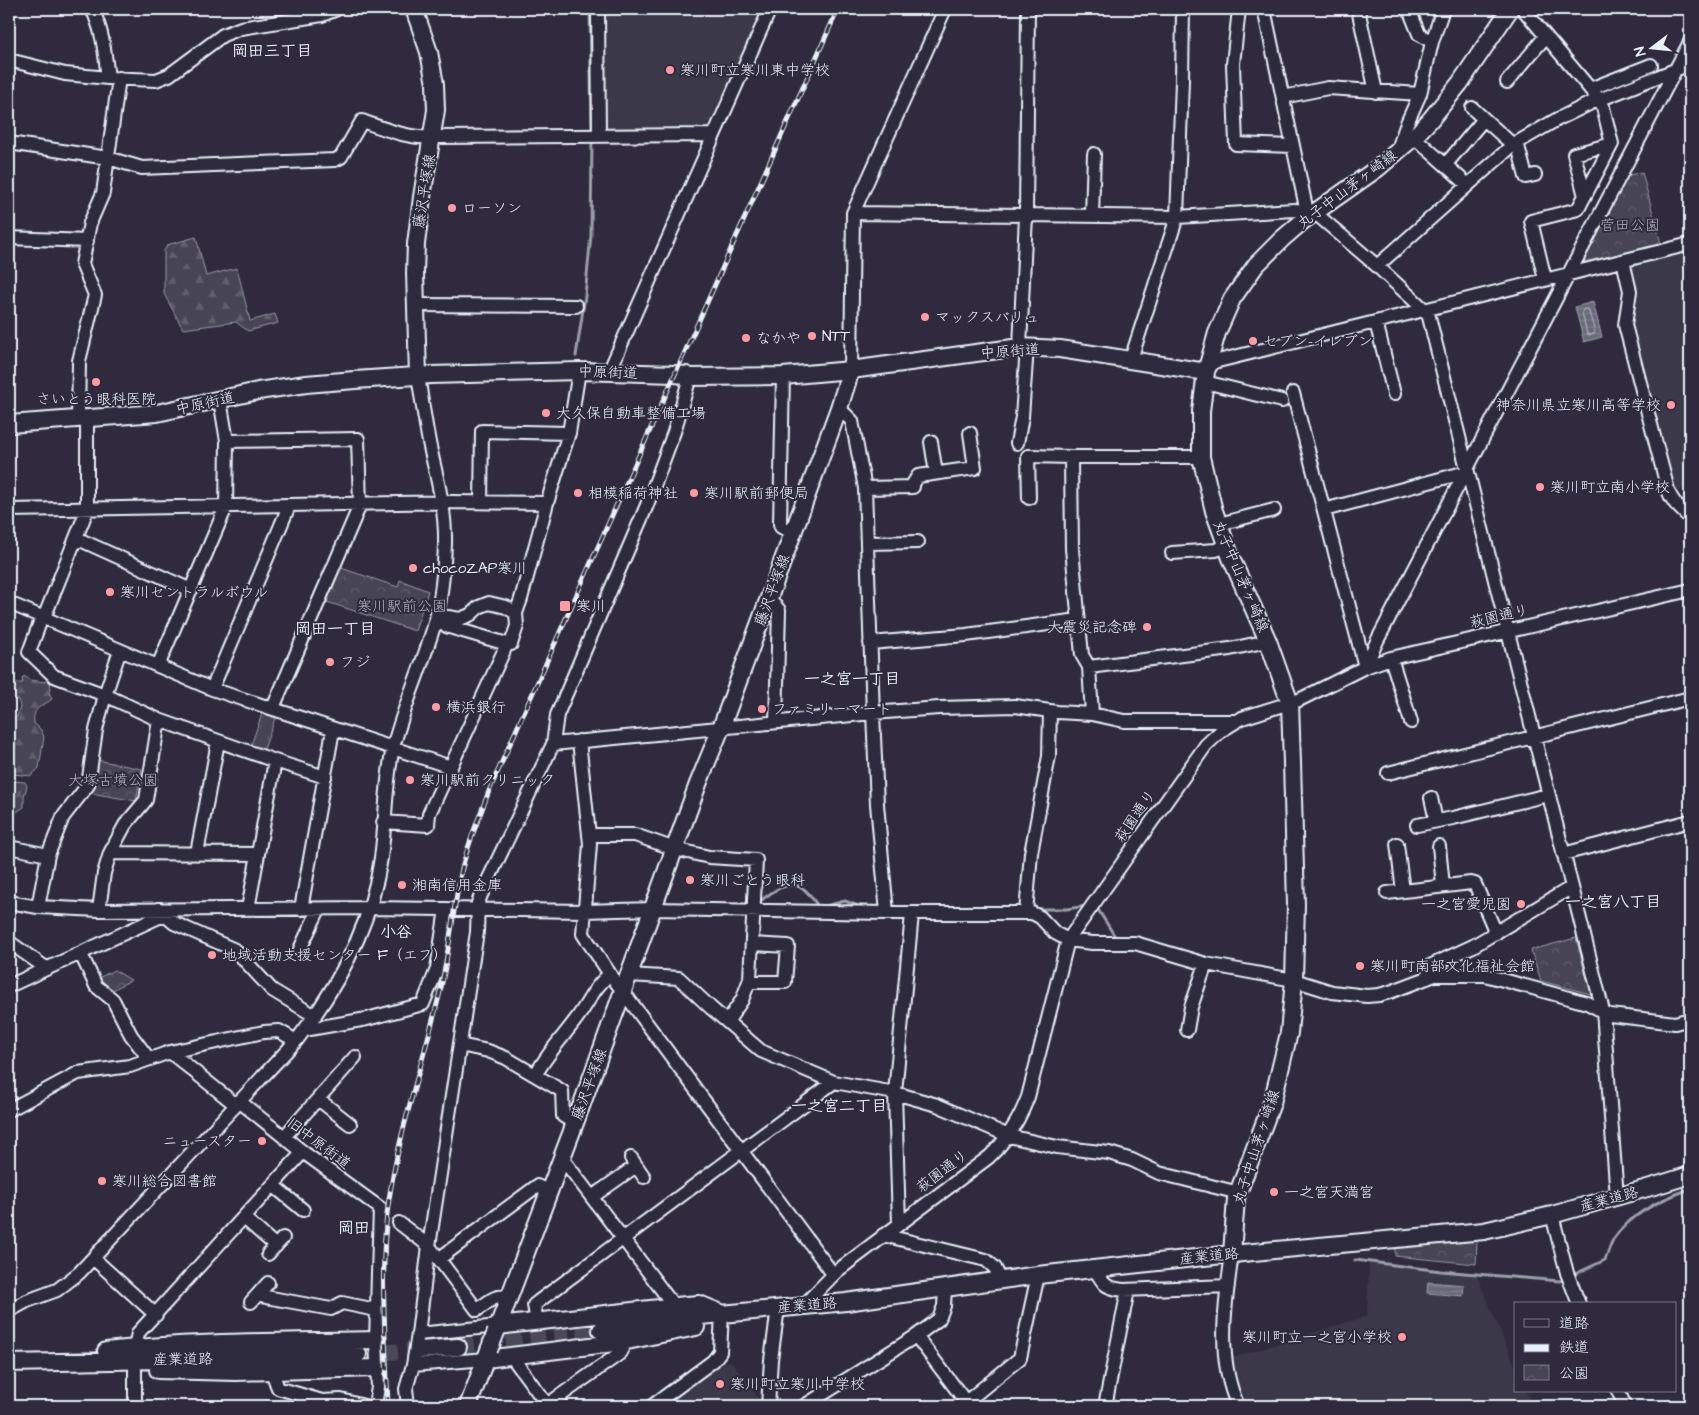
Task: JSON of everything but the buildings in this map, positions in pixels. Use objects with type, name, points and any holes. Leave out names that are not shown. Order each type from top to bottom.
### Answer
[{"type":"main road","name":"藤沢平塚線","points":[[414,9],[429,52],[435,84],[436,110],[416,244],[418,376]]},
{"type":"main road","name":"丸子中山茅ヶ崎線","points":[[1232,1254],[1236,1198],[1272,1103],[1289,1032],[1294,980],[1296,904],[1290,703],[1268,640],[1219,524],[1201,457],[1201,411],[1205,377],[1217,333],[1232,299],[1246,278],[1267,254],[1310,212],[1378,168],[1414,137],[1445,104],[1510,9]]},
{"type":"main road","name":"中原街道","points":[[9,424],[157,413],[258,391],[306,384],[418,376],[579,371],[686,375],[690,377],[782,376],[851,370],[1024,347],[1060,349],[1131,359],[1205,377]]},
{"type":"main road","name":"藤沢平塚線","points":[[487,1355],[575,1123],[689,807],[722,728],[839,408],[851,370]]},
{"type":"main road","name":"産業道路","points":[[601,1330],[1038,1275],[1232,1254],[1484,1231],[1552,1215],[1690,1175]]},
{"type":"main road","points":[[497,1329],[537,1322],[699,1304],[722,1314]]},
{"type":"main road","points":[[468,1406],[487,1355],[512,1357],[622,1342],[702,1326],[722,1314]]},
{"type":"main road","points":[[44,1362],[90,1353],[134,1348],[240,1342],[376,1340]]},
{"type":"main road","points":[[419,1342],[458,1346]]},
{"type":"main road","name":"産業道路","points":[[9,1363],[308,1357],[358,1354]]},
{"type":"main road","points":[[82,1361],[96,1368],[135,1370],[272,1372],[378,1368]]},
{"type":"street","points":[[92,9],[113,78],[108,158],[103,193],[90,222],[82,264],[95,295],[79,361],[87,510],[29,652],[54,676],[218,742],[324,777]]},
{"type":"street","points":[[9,60],[65,74],[156,80],[169,76],[223,35],[241,28],[322,15],[337,9]]},
{"type":"street","points":[[593,136],[598,9]]},
{"type":"street","points":[[609,372],[770,9]]},
{"type":"street","points":[[851,370],[853,213],[945,9]]},
{"type":"street","points":[[1021,437],[1022,417],[1029,390],[1024,347],[1028,9]]},
{"type":"street","points":[[1131,359],[1177,217],[1183,9]]},
{"type":"street","points":[[1238,9],[1233,64],[1236,144],[1293,146]]},
{"type":"street","points":[[1264,9],[1293,146],[1310,212]]},
{"type":"street","points":[[1358,9],[1376,92]]},
{"type":"street","points":[[1409,9],[1418,40],[1432,42]]},
{"type":"street","points":[[1397,152],[1420,94],[1432,42],[1443,9]]},
{"type":"street","points":[[1523,9],[1602,104],[1612,144],[1578,209],[1531,221],[1545,279]]},
{"type":"street","points":[[1508,74],[1546,36]]},
{"type":"street","points":[[1365,667],[1690,42]]},
{"type":"street","points":[[1595,94],[1676,70],[1690,64]]},
{"type":"street","points":[[1375,264],[1512,142],[1556,120],[1595,94],[1651,65]]},
{"type":"street","points":[[1282,96],[1328,88],[1420,94]]},
{"type":"street","points":[[1472,108],[1512,142],[1526,177],[1536,175]]},
{"type":"street","points":[[1446,164],[1484,119]]},
{"type":"street","points":[[9,143],[108,158],[142,168],[335,160],[341,157],[362,121],[395,133],[425,138],[713,135]]},
{"type":"street","points":[[1414,137],[1466,182]]},
{"type":"street","points":[[1585,196],[1574,154],[1612,144]]},
{"type":"street","points":[[1092,216],[1094,154]]},
{"type":"street","points":[[853,213],[1177,217],[1294,210],[1310,212],[1375,264],[1428,313],[1466,471],[1603,1010],[1617,1197]]},
{"type":"street","points":[[9,238],[87,241]]},
{"type":"street","points":[[1276,396],[1205,377],[1214,362],[1690,244]]},
{"type":"street","points":[[1623,261],[1630,290],[1625,326],[1671,499],[1690,518]]},
{"type":"street","points":[[416,305],[576,306]]},
{"type":"street","points":[[1376,322],[1380,358],[1389,391]]},
{"type":"street","points":[[436,620],[446,626],[511,644],[517,626],[516,613],[569,433],[579,371]]},
{"type":"street","points":[[9,1311],[27,1301],[57,1290],[79,1273],[296,1041],[316,1016],[340,976],[355,944],[374,891],[381,856],[383,822],[393,749],[436,620],[444,578],[443,502],[424,419],[418,376]]},
{"type":"street","points":[[782,376],[780,524],[781,527],[793,532]]},
{"type":"street","points":[[408,1406],[406,1389],[419,1342],[429,1246],[481,896],[553,744],[557,716],[648,505],[674,432],[690,377]]},
{"type":"street","points":[[1293,393],[1365,667]]},
{"type":"street","points":[[158,666],[226,507],[227,441],[220,400]]},
{"type":"street","points":[[839,408],[852,421],[865,488],[872,712],[886,914]]},
{"type":"street","points":[[481,502],[482,431],[569,433]]},
{"type":"street","points":[[865,488],[913,487],[918,476],[975,468],[970,433]]},
{"type":"street","points":[[227,441],[358,439],[360,504],[273,708]]},
{"type":"street","points":[[931,442],[936,473]]},
{"type":"street","points":[[1029,498],[1024,485],[1028,456],[1201,457]]},
{"type":"street","points":[[1071,457],[1072,549],[1082,655],[1089,667],[1092,714]]},
{"type":"street","points":[[1324,510],[1466,471]]},
{"type":"street","points":[[9,510],[443,502],[547,504]]},
{"type":"street","points":[[212,689],[289,506]]},
{"type":"street","points":[[1219,524],[1269,514]]},
{"type":"street","points":[[76,538],[191,590]]},
{"type":"street","points":[[867,544],[918,542]]},
{"type":"street","points":[[1180,556],[1216,550],[1227,545]]},
{"type":"street","name":"萩園通り","points":[[803,1306],[833,1274],[988,1157],[1009,1136],[1022,1113],[1028,1097],[1068,940],[1195,759],[1221,731],[1235,721],[1290,703],[1365,667],[1391,658],[1690,590]]},
{"type":"street","points":[[769,598],[778,610],[776,722]]},
{"type":"street","points":[[9,603],[212,689],[451,767]]},
{"type":"street","points":[[436,620],[460,619],[489,603],[510,608],[516,613]]},
{"type":"street","points":[[870,643],[966,635],[1078,620]]},
{"type":"street","points":[[1089,667],[1230,649],[1268,640]]},
{"type":"street","points":[[383,822],[428,825],[429,814],[507,644]]},
{"type":"street","points":[[38,907],[48,855],[63,817],[88,785],[96,730],[120,650]]},
{"type":"street","points":[[1391,658],[1411,701],[1411,722]]},
{"type":"street","points":[[1388,772],[1690,698]]},
{"type":"street","points":[[553,744],[872,712],[939,708],[1014,706],[1092,714],[1137,722],[1235,721]]},
{"type":"street","points":[[1026,913],[1031,852],[1049,756],[1050,711]]},
{"type":"street","points":[[99,910],[104,873],[110,854],[125,825],[146,800],[160,720]]},
{"type":"street","points":[[301,910],[333,730]]},
{"type":"street","points":[[579,741],[590,844],[583,934],[610,974],[833,1274]]},
{"type":"street","points":[[198,853],[218,742]]},
{"type":"street","points":[[248,909],[275,761]]},
{"type":"street","points":[[1417,825],[1548,795]]},
{"type":"street","points":[[1432,798],[1436,821]]},
{"type":"street","points":[[1563,854],[1690,821]]},
{"type":"street","points":[[589,835],[635,836],[676,845],[709,857],[756,860],[753,944],[749,982],[742,1000],[727,1022]]},
{"type":"street","points":[[1397,844],[1403,891]]},
{"type":"street","points":[[9,846],[48,855]]},
{"type":"street","points":[[1438,846],[1443,886]]},
{"type":"street","points":[[110,854],[258,854]]},
{"type":"street","points":[[1387,893],[1475,884],[1496,933]]},
{"type":"street","points":[[9,902],[38,907],[159,913],[248,909],[368,908],[584,911],[755,908],[886,914],[1032,913],[1040,917],[1055,933],[1068,940],[1092,943],[1135,943],[1206,964],[1294,980],[1332,992],[1367,996],[1390,992],[1429,973],[1572,887]]},
{"type":"street","points":[[300,950],[319,909]]},
{"type":"street","points":[[304,1030],[367,1019],[423,1004],[437,969],[446,909]]},
{"type":"street","points":[[159,913],[174,923],[235,950],[272,990],[316,1016]]},
{"type":"street","points":[[9,986],[81,954],[159,913]]},
{"type":"street","points":[[899,1224],[894,1093],[912,914]]},
{"type":"street","points":[[9,942],[46,968]]},
{"type":"street","points":[[749,982],[785,982],[788,946],[753,944]]},
{"type":"street","points":[[81,954],[96,986],[113,1000],[131,1035],[149,1059]]},
{"type":"street","points":[[1187,1030],[1191,1007],[1206,964]]},
{"type":"street","points":[[1429,973],[1485,975],[1587,1003],[1610,1015],[1619,1017],[1675,1023],[1690,1019]]},
{"type":"street","points":[[536,1074],[543,1060],[579,1016],[601,982],[610,974]]},
{"type":"street","points":[[629,975],[679,978],[761,1051],[834,1082],[894,1093],[937,1105],[1009,1136],[1057,1148],[1108,1153],[1132,1160],[1159,1173],[1238,1193]]},
{"type":"street","points":[[10,1107],[78,1073],[130,1066],[170,1052],[264,1032],[279,1032],[296,1041]]},
{"type":"street","points":[[460,1046],[488,1050],[536,1074],[562,1091],[563,1116],[575,1123]]},
{"type":"street","name":"旧中原街道","points":[[170,1052],[380,1208],[376,1310]]},
{"type":"street","points":[[284,1137],[355,1057]]},
{"type":"street","points":[[537,1322],[534,1305],[538,1301],[834,1082]]},
{"type":"street","points":[[318,1099],[350,1124]]},
{"type":"street","points":[[134,1348],[138,1333],[303,1152]]},
{"type":"street","points":[[562,1158],[674,1306]]},
{"type":"street","points":[[592,1197],[633,1162],[644,1177]]},
{"type":"street","points":[[274,1186],[303,1210]]},
{"type":"street","points":[[440,1258],[537,1186],[548,1191]]},
{"type":"street","points":[[1552,1215],[1568,1278],[1578,1302]]},
{"type":"street","points":[[244,1218],[276,1246]]},
{"type":"street","points":[[399,1223],[429,1246],[440,1258],[477,1310],[495,1297],[500,1295],[509,1297]]},
{"type":"street","points":[[883,1236],[986,1260],[995,1268],[1001,1281]]},
{"type":"street","points":[[1232,1254],[1224,1319],[1224,1339],[1230,1380],[1238,1406]]},
{"type":"street","points":[[93,1258],[156,1315]]},
{"type":"street","points":[[1095,1269],[1103,1284],[1112,1289],[1228,1286]]},
{"type":"street","points":[[916,1336],[967,1404],[1020,1358],[1038,1275]]},
{"type":"street","points":[[804,1406],[916,1336],[939,1319],[944,1306],[945,1288]]},
{"type":"street","points":[[1105,1406],[1128,1290]]},
{"type":"street","points":[[260,1292],[266,1297],[287,1306],[317,1302],[331,1309],[342,1303],[376,1310],[378,1387],[375,1406]]},
{"type":"street","points":[[768,1406],[771,1360],[778,1308]]},
{"type":"street","points":[[652,1406],[713,1361],[720,1352],[722,1314]]},
{"type":"street","points":[[419,1342],[497,1329]]},
{"type":"street","points":[[512,1357],[548,1406],[618,1354],[622,1349],[622,1342]]},
{"type":"street","points":[[412,1365],[487,1355]]},
{"type":"street","points":[[135,1370],[135,1406]]},
{"type":"street","points":[[272,1372],[278,1388],[322,1401],[341,1400],[364,1406]]},
{"type":"street","points":[[1618,1392],[1625,1406]]},
{"type":"shaded area","name":"寒川町立寒川東中学校","points":[[604,9],[763,9],[706,131],[606,133]]},
{"type":"shaded area","name":"神奈川県立寒川高等学校","points":[[1690,250],[1690,487],[1677,491],[1674,489],[1632,322],[1637,294],[1631,267],[1632,265]]},
{"type":"shaded area","name":"寒川町立一之宮小学校","points":[[1369,1263],[1477,1276],[1514,1364],[1514,1392],[1526,1392],[1533,1406],[1246,1406],[1235,1374],[1232,1358],[1367,1316]]},
{"type":"shaded area","name":"寒川町立寒川中学校","points":[[723,1362],[732,1362],[764,1406],[663,1406]]},
{"type":"green space","name":"菅田公園","points":[[1642,172],[1661,244],[1584,262],[1626,176]]},
{"type":"green space","points":[[196,237],[206,276],[237,268],[250,321],[275,314],[278,323],[248,331],[236,322],[183,329],[164,294],[164,251],[167,245]]},
{"type":"green space","name":"寒川駅前公園","points":[[338,567],[398,587],[400,580],[428,591],[415,631],[327,602]]},
{"type":"green space","points":[[24,676],[30,680],[45,682],[47,679],[51,687],[49,692],[52,699],[36,710],[34,717],[34,723],[41,730],[44,737],[39,768],[31,776],[13,774],[11,778],[13,781],[25,782],[27,786],[24,796],[24,807],[9,817],[9,722],[17,717],[20,707],[18,699],[9,701],[9,680],[23,683],[22,678]]},
{"type":"green space","points":[[263,711],[276,716],[263,752],[250,748]]},
{"type":"green space","name":"大塚古墳公園","points":[[97,760],[142,769],[136,801],[91,793]]},
{"type":"green space","points":[[1576,938],[1591,994],[1541,981],[1531,950]]},
{"type":"green space","points":[[114,970],[131,980],[109,992],[97,979]]},
{"type":"green space","points":[[1477,1241],[1476,1264],[1395,1256],[1395,1247]]},
{"type":"water","points":[[1593,302],[1602,337],[1584,342],[1575,307]]},
{"type":"water","points":[[1428,1282],[1464,1285],[1463,1296],[1427,1293]]},
{"type":"waterway","points":[[590,9],[592,133]]},
{"type":"waterway","points":[[576,356],[585,296],[591,235],[592,139]]},
{"type":"waterway","points":[[758,903],[780,888],[793,885],[805,890],[818,906],[845,901],[861,907]]},
{"type":"waterway","points":[[1034,909],[1067,909],[1086,906]]},
{"type":"waterway","points":[[1097,908],[1116,938]]},
{"type":"waterway","points":[[1571,1276],[1605,1260],[1614,1238],[1629,1221],[1659,1202],[1690,1189]]},
{"type":"waterway","points":[[1355,1260],[1441,1271],[1560,1281],[1566,1278]]},
{"type":"tunnel","points":[[458,1347],[601,1330]]},
{"type":"tunnel","points":[[358,1354],[420,1350]]},
{"type":"railway","points":[[388,1406],[384,1281],[385,1231],[388,1206],[404,1126],[442,981],[461,873],[473,832],[489,791],[838,9]]},
{"type":"place","name":"寒川町立寒川東中学校","points":[[670,70]]},
{"type":"place","name":"ローソン","points":[[452,208]]},
{"type":"place","name":"マックスバリュ","points":[[925,317]]},
{"type":"place","name":"NTT","points":[[812,336]]},
{"type":"place","name":"なかや","points":[[746,338]]},
{"type":"place","name":"セブン-イレブン","points":[[1253,341]]},
{"type":"place","name":"さいとう眼科医院","points":[[96,382]]},
{"type":"place","name":"神奈川県立寒川高等学校","points":[[1671,405]]},
{"type":"place","name":"大久保自動車整備工場","points":[[546,413]]},
{"type":"place","name":"寒川町立南小学校","points":[[1540,487]]},
{"type":"place","name":"相模稲荷神社","points":[[578,493]]},
{"type":"place","name":"寒川駅前郵便局","points":[[694,493]]},
{"type":"place","name":"chocoZAP寒川","points":[[413,568]]},
{"type":"place","name":"寒川セントラルボウル","points":[[110,592]]},
{"type":"place","name":"寒川","points":[[565,606]]},
{"type":"place","name":"大震災記念碑","points":[[1147,627]]},
{"type":"place","name":"フジ","points":[[330,662]]},
{"type":"place","name":"横浜銀行","points":[[436,707]]},
{"type":"place","name":"ファミリーマート","points":[[762,709]]},
{"type":"place","name":"寒川駅前クリニック","points":[[410,780]]},
{"type":"place","name":"寒川ごとう眼科","points":[[690,880]]},
{"type":"place","name":"湘南信用金庫","points":[[402,885]]},
{"type":"place","name":"一之宮愛児園","points":[[1521,904]]},
{"type":"place","name":"地域活動支援センター F（エフ）","points":[[212,955]]},
{"type":"place","name":"寒川町南部文化福祉会館","points":[[1360,966]]},
{"type":"place","name":"ニュースター","points":[[262,1141]]},
{"type":"place","name":"寒川総合図書館","points":[[102,1181]]},
{"type":"place","name":"一之宮天満宮","points":[[1274,1192]]},
{"type":"place","name":"寒川町立一之宮小学校","points":[[1402,1337]]},
{"type":"place","name":"寒川町立寒川中学校","points":[[720,1384]]},
{"type":"district","name":"岡田三丁目","points":[[272,50]]},
{"type":"district","name":"岡田一丁目","points":[[335,628]]},
{"type":"district","name":"一之宮一丁目","points":[[852,678]]},
{"type":"district","name":"一之宮八丁目","points":[[1613,901]]},
{"type":"district","name":"小谷","points":[[396,931]]},
{"type":"district","name":"一之宮二丁目","points":[[839,1105]]},
{"type":"district","name":"岡田","points":[[354,1227]]}]
